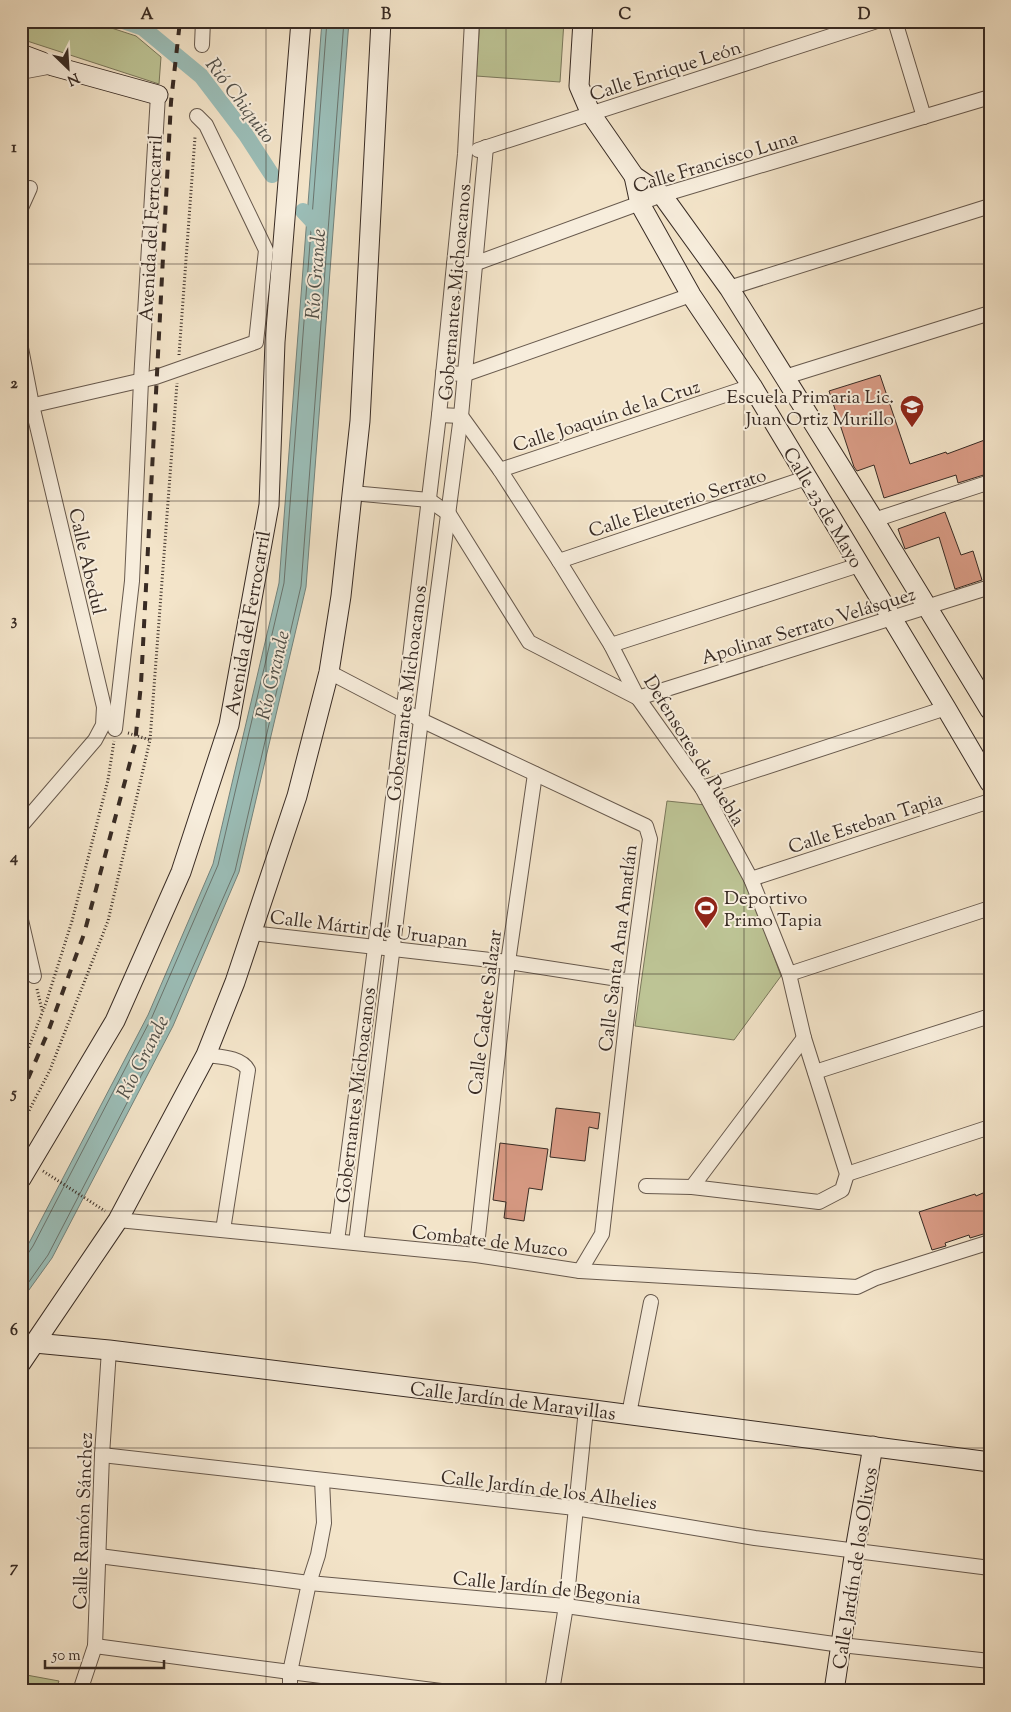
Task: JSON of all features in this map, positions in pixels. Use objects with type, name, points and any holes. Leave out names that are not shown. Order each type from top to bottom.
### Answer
[{"type":"street","points":[[202,45],[203,21]]},
{"type":"street","name":"Avenida del Ferrocarril","points":[[21,1179],[114,1021],[180,872],[229,725],[269,505],[275,342],[301,21]]},
{"type":"street","points":[[21,1363],[118,1220],[206,1055],[235,982],[297,796],[329,672],[341,596],[360,421],[381,21]]},
{"type":"street","name":"Gobernantes Michoacanos","points":[[337,1241],[375,948],[439,415],[465,154],[472,21]]},
{"type":"street","name":"Calle 23 de Mayo","points":[[583,21],[579,86],[591,114],[634,176],[662,195],[729,288],[988,702]]},
{"type":"street","name":"Calle Enrique León","points":[[465,154],[877,21]]},
{"type":"street","points":[[895,21],[924,118]]},
{"type":"street","points":[[21,54],[53,66],[158,95]]},
{"type":"street","points":[[21,72],[53,66]]},
{"type":"street","name":"Avenida del Ferrocarril","points":[[109,727],[132,581],[141,381],[158,95]]},
{"type":"street","name":"Calle Francisco Luna","points":[[454,264],[474,264],[662,195],[990,97]]},
{"type":"street","points":[[26,406],[156,377],[256,342],[266,250],[206,125],[197,116]]},
{"type":"street","name":"Gobernantes Michoacanos","points":[[356,1243],[421,720],[462,416],[474,264],[486,147]]},
{"type":"street","name":"Calle 23 de Mayo","points":[[634,176],[640,204],[691,295],[752,386],[990,783]]},
{"type":"street","points":[[21,208],[30,188]]},
{"type":"street","points":[[729,288],[990,206]]},
{"type":"street","points":[[443,372],[466,374],[691,295]]},
{"type":"street","points":[[785,377],[990,313]]},
{"type":"street","name":"Calle Abedul","points":[[21,348],[26,406],[109,727]]},
{"type":"street","name":"Calle Joaquín de la Cruz","points":[[500,470],[752,386]]},
{"type":"street","points":[[439,415],[462,416]]},
{"type":"street","name":"Defensores de Puebla","points":[[462,416],[500,470],[559,561],[611,646],[638,698],[702,788],[751,879],[789,974],[804,1038],[847,1174]]},
{"type":"street","name":"Calle Eleuterio Serrato","points":[[559,561],[806,478]]},
{"type":"street","points":[[874,520],[990,482]]},
{"type":"street","points":[[352,493],[429,500],[449,514],[528,642],[638,698]]},
{"type":"street","points":[[611,646],[859,565]]},
{"type":"street","name":"Apolinar Serrato Velásquez","points":[[638,698],[990,588]]},
{"type":"street","name":"Calle Santa Ana Amatlán","points":[[329,672],[421,720],[646,826],[650,839],[631,981],[602,1234],[580,1271]]},
{"type":"street","points":[[702,788],[946,708]]},
{"type":"street","points":[[21,826],[95,740],[109,727]]},
{"type":"street","name":"Calle Cadete Salazar","points":[[476,1255],[508,962],[535,774]]},
{"type":"street","name":"Calle Esteban Tapia","points":[[751,879],[990,801]]},
{"type":"street","points":[[789,974],[990,908]]},
{"type":"street","points":[[21,920],[34,976]]},
{"type":"street","name":"Calle Mártir de Uruapan","points":[[252,933],[508,962],[631,981]]},
{"type":"street","points":[[815,1072],[990,1016]]},
{"type":"street","points":[[692,1187],[804,1038]]},
{"type":"street","points":[[206,1055],[237,1061],[245,1064],[248,1070],[223,1230]]},
{"type":"street","points":[[646,1186],[692,1187],[819,1202],[842,1190],[847,1174],[990,1127]]},
{"type":"street","name":"Combate de Muzco","points":[[118,1220],[476,1255],[580,1271],[857,1287],[876,1278],[990,1242]]},
{"type":"street","points":[[629,1414],[650,1302]]},
{"type":"street","name":"Calle Jardín de Maravillas","points":[[35,1343],[109,1350],[629,1414],[990,1462]]},
{"type":"street","name":"Calle Ramón Sánchez","points":[[80,1691],[95,1646],[102,1455],[109,1350]]},
{"type":"street","points":[[552,1691],[566,1606],[586,1409]]},
{"type":"street","name":"Calle Jardín de los Olivos","points":[[834,1691],[873,1446]]},
{"type":"street","name":"Calle Jardín de los Alhelies","points":[[102,1455],[575,1508],[755,1538],[990,1568]]},
{"type":"street","points":[[290,1691],[290,1672],[324,1523],[322,1480]]},
{"type":"street","name":"Calle Jardín de Begonia","points":[[99,1556],[309,1583],[566,1606],[841,1645],[990,1661]]},
{"type":"street","points":[[95,1646],[441,1691]]},
{"type":"path","points":[[21,1067],[72,921],[108,780],[109,727]]},
{"type":"path","points":[[34,976],[42,1011]]},
{"type":"path","points":[[50,1174],[95,1204]]},
{"type":"green space","points":[[21,21],[90,21],[136,36],[161,57],[159,84],[21,39]]},
{"type":"green space","points":[[480,21],[564,21],[560,82],[476,76]]},
{"type":"green space","name":"Deportivo Primo Tapia","points":[[667,801],[706,805],[746,881],[781,976],[734,1040],[635,1026]]},
{"type":"green space","points":[[21,1674],[59,1681],[55,1691],[21,1691]]},
{"type":"water","name":"Río Grande","points":[[322,21],[349,21],[306,587],[239,872],[173,1026],[52,1258],[21,1301],[21,1254],[29,1243],[148,1015],[213,864],[279,583]]},
{"type":"building","points":[[880,375],[910,464],[946,452],[947,454],[990,438],[990,473],[958,483],[956,475],[884,498],[874,465],[857,471],[854,467],[829,391]]},
{"type":"building","points":[[945,512],[961,555],[973,551],[982,580],[955,589],[939,537],[905,549],[898,529]]},
{"type":"building","points":[[556,1108],[600,1113],[598,1129],[589,1127],[585,1161],[550,1157]]},
{"type":"building","points":[[500,1143],[548,1149],[542,1190],[529,1188],[524,1221],[504,1218],[506,1202],[493,1200]]},
{"type":"building","points":[[990,1190],[990,1232],[970,1238],[969,1235],[945,1243],[946,1246],[932,1250],[919,1212],[975,1194],[976,1196]]},
{"type":"waterway","name":"Rió Chiquito","points":[[123,21],[143,28],[201,76],[246,135],[272,175]]},
{"type":"waterway","name":"Río Grande","points":[[303,211],[317,226]]},
{"type":"railway","points":[[21,1095],[48,1032],[84,934],[135,744],[141,684],[171,102],[180,21]]},
{"type":"place","name":"Escuela Primaria Lic. Juan Ortiz Murillo","points":[[912,428]]},
{"type":"place","name":"Deportivo Primo Tapia","points":[[706,929]]}]
